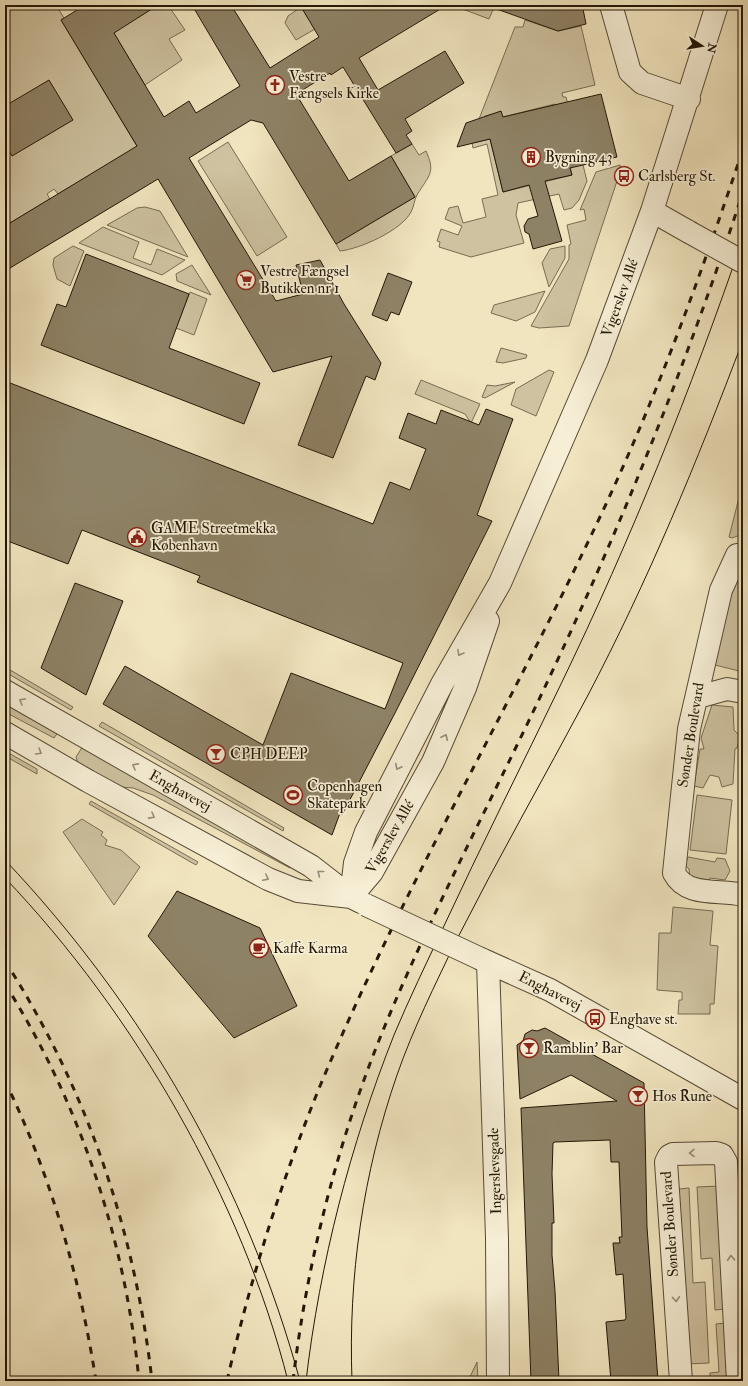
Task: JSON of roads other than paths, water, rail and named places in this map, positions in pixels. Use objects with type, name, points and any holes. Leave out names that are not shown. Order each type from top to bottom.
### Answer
[{"type":"street","points":[[611,5],[630,72],[642,82],[689,98]]},
{"type":"street","name":"Vigerslev Allé","points":[[358,901],[355,863],[366,832],[442,684],[500,583],[597,360],[652,211],[689,98],[717,5]]},
{"type":"street","points":[[652,211],[743,262]]},
{"type":"street","name":"Sønder Boulevard","points":[[737,555],[722,590],[700,677],[698,697],[689,729],[674,873],[677,879],[686,886],[695,890],[741,894]]},
{"type":"street","points":[[698,697],[726,689],[743,692]]},
{"type":"street","name":"Enghavevej","points":[[5,691],[311,866],[358,901],[563,996],[743,1099]]},
{"type":"street","name":"Enghavevej","points":[[5,733],[88,781],[268,879],[298,891],[358,901]]},
{"type":"street","name":"Ingerslevsgade","points":[[485,960],[497,1238],[498,1381]]},
{"type":"street","name":"Sønder Boulevard","points":[[681,1381],[666,1162],[669,1156],[674,1154],[716,1153],[722,1156],[726,1162],[738,1381]]},
{"type":"tram line","points":[[306,1381],[319,1292],[328,1248],[364,1119],[394,1035],[457,897],[561,684],[612,575],[681,408],[743,238]]},
{"type":"tram line","points":[[352,1381],[351,1342],[353,1303],[360,1226],[375,1150],[385,1112],[403,1058],[456,941],[587,697],[631,609],[690,476],[743,340]]},
{"type":"tram line","points":[[5,860],[55,917],[102,976],[145,1038],[185,1102],[220,1169],[251,1238],[278,1309],[300,1381]]},
{"type":"tram line","points":[[5,878],[52,931],[97,988],[139,1048],[178,1112],[212,1177],[243,1245],[268,1313],[288,1381]]},
{"type":"railway","points":[[227,1381],[256,1269],[292,1158],[320,1086],[385,942],[529,660],[620,474],[677,336],[743,149]]},
{"type":"railway","points":[[293,1381],[307,1291],[326,1202],[352,1114],[367,1070],[423,938],[551,674],[605,556],[678,376],[701,315],[743,192]]},
{"type":"railway","points":[[5,961],[34,1010],[60,1060],[83,1111],[103,1163],[120,1216],[133,1270],[144,1325],[152,1381]]},
{"type":"railway","points":[[5,984],[32,1030],[56,1077],[77,1125],[95,1175],[111,1226],[123,1277],[133,1329],[139,1381]]},
{"type":"railway","points":[[5,1081],[36,1153],[62,1228],[82,1304],[96,1381]]},
{"type":"place","name":"Vestre Fængsels Kirke","points":[[275,85]]},
{"type":"place","name":"Bygning 43","points":[[531,157]]},
{"type":"place","name":"Carlsberg St.","points":[[624,176]]},
{"type":"place","name":"Vestre Fængsel Butikken nr 1","points":[[246,280]]},
{"type":"place","name":"GAME Streetmekka København","points":[[137,537]]},
{"type":"place","name":"CPH DEEP","points":[[216,754]]},
{"type":"place","name":"Copenhagen Skatepark","points":[[293,795]]},
{"type":"place","name":"Kaffe Karma","points":[[259,948]]},
{"type":"place","name":"Enghave st.","points":[[595,1019]]},
{"type":"place","name":"Ramblin' Bar","points":[[529,1048]]},
{"type":"place","name":"Hos Rune","points":[[638,1096]]}]
